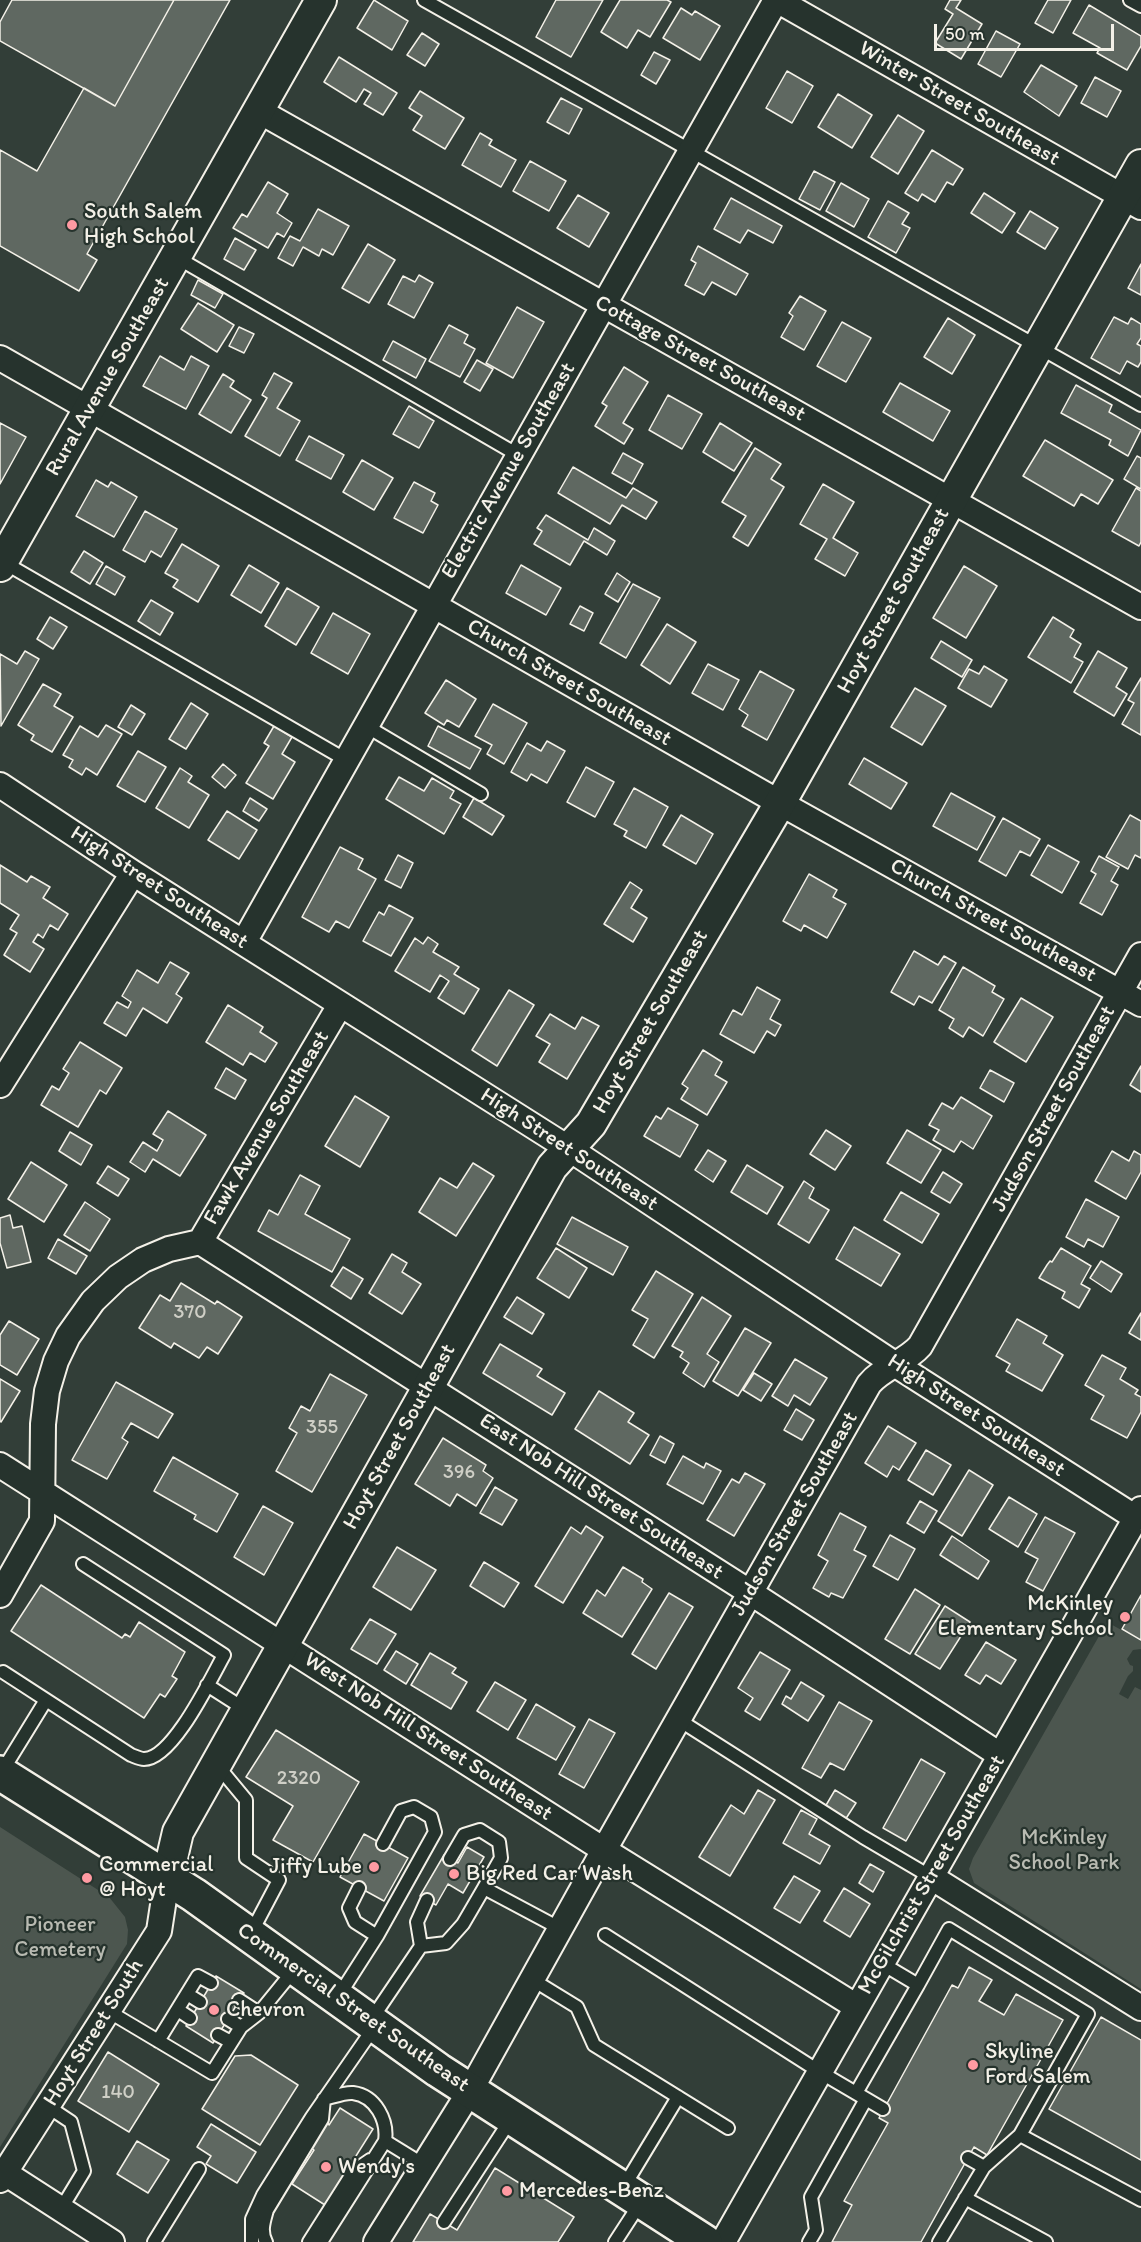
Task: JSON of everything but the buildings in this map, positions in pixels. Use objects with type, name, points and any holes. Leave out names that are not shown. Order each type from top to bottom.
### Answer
[{"type":"main road","name":"Commercial Street Southeast","points":[[0,1774],[194,1895],[470,2091],[705,2242]]},
{"type":"street","name":"Rural Avenue Southeast","points":[[1,563],[321,0]]},
{"type":"street","name":"Electric Avenue Southeast","points":[[244,942],[776,0]]},
{"type":"street","name":"Winter Street Southeast","points":[[776,0],[1132,202]]},
{"type":"street","name":"Cottage Street Southeast","points":[[259,111],[1141,607]]},
{"type":"street","name":"Hoyt Street Southeast","points":[[167,1879],[178,1833],[552,1167],[591,1124],[780,803],[1038,347],[1132,202],[1141,165]]},
{"type":"street","name":"Church Street Southeast","points":[[0,358],[780,803],[1141,1004]]},
{"type":"street","name":"High Street Southeast","points":[[0,785],[133,873],[568,1148],[896,1365],[1138,1513]]},
{"type":"street","points":[[0,1085],[133,873]]},
{"type":"street","name":"Judson Street Southeast","points":[[376,2242],[470,2091],[869,1384],[875,1377],[914,1353],[920,1346],[1141,955]]},
{"type":"street","name":"Fawk Avenue Southeast","points":[[0,1595],[42,1521],[43,1424],[47,1391],[56,1361],[80,1317],[118,1277],[143,1260],[169,1249],[200,1242],[340,1005]]},
{"type":"street","name":"East Nob Hill Street Southeast","points":[[200,1242],[751,1593],[1000,1755]]},
{"type":"street","name":"West Nob Hill Street Southeast","points":[[0,1465],[604,1850],[857,2007]]},
{"type":"street","name":"McGilchrist Street Southeast","points":[[723,2242],[1138,1513]]},
{"type":"street","points":[[931,1877],[1141,2008]]},
{"type":"street","name":"Hoyt Street South","points":[[2,2177],[159,1931],[167,1879]]},
{"type":"street","points":[[2,2177],[61,2209],[112,2242]]},
{"type":"lane","points":[[424,0],[1141,405]]},
{"type":"lane","points":[[1130,0],[1141,6]]},
{"type":"lane","points":[[176,257],[518,455]]},
{"type":"lane","points":[[1,563],[348,761]]},
{"type":"lane","points":[[366,726],[481,794]]},
{"type":"lane","points":[[3,1672],[131,1755],[144,1759],[158,1755],[180,1732],[224,1655],[83,1564]]},
{"type":"lane","points":[[207,1685],[247,1711]]},
{"type":"lane","points":[[0,1774],[46,1700]]},
{"type":"lane","points":[[679,1720],[744,1763],[788,1787],[863,1837],[931,1877]]},
{"type":"lane","points":[[217,1764],[246,1800],[246,1858],[279,1880],[250,1935]]},
{"type":"lane","points":[[338,1998],[377,1936],[435,1832],[431,1816],[414,1807],[401,1811],[383,1844]]},
{"type":"lane","points":[[421,1946],[447,1943],[463,1924],[501,1858],[499,1842],[480,1830],[464,1835],[450,1859]]},
{"type":"lane","points":[[359,1888],[349,1908],[355,1922],[377,1936]]},
{"type":"lane","points":[[484,1888],[561,1929]]},
{"type":"lane","points":[[252,2242],[252,2219],[256,2208],[421,1946],[417,1922],[427,1900]]},
{"type":"lane","points":[[809,2242],[816,2230],[811,2197],[918,1985],[949,1929],[1088,2014],[1020,2135],[984,2167],[939,2242]]},
{"type":"lane","points":[[605,1935],[820,2072],[884,2109]]},
{"type":"lane","points":[[881,1964],[918,1985]]},
{"type":"lane","points":[[108,2011],[212,2073],[241,2026],[259,2013],[295,1968]]},
{"type":"lane","points":[[158,2041],[198,1976],[211,1983]]},
{"type":"lane","points":[[533,1980],[577,2007],[594,2045],[728,2128]]},
{"type":"lane","points":[[187,1995],[200,2002]]},
{"type":"lane","points":[[239,2000],[259,2013]]},
{"type":"lane","points":[[178,2010],[190,2018]]},
{"type":"lane","points":[[228,2019],[241,2026]]},
{"type":"lane","points":[[218,2035],[231,2042]]},
{"type":"lane","points":[[321,2242],[385,2141],[386,2122],[366,2098],[352,2093],[324,2099]]},
{"type":"lane","points":[[615,2242],[632,2195],[678,2097]]},
{"type":"lane","points":[[266,2242],[263,2223],[267,2210],[322,2119],[324,2099]]},
{"type":"lane","points":[[47,2106],[71,2122],[84,2171],[61,2209]]},
{"type":"lane","points":[[444,2222],[512,2118]]},
{"type":"lane","points":[[1020,2135],[1141,2200]]},
{"type":"lane","points":[[385,2141],[424,2165]]},
{"type":"lane","points":[[309,2242],[354,2171],[376,2156]]},
{"type":"lane","points":[[968,2158],[984,2167]]},
{"type":"lane","points":[[154,2242],[199,2169]]},
{"type":"lane","points":[[965,2199],[1046,2242]]},
{"type":"green space","name":"McKinley School Park","points":[[1107,1622],[1141,1641],[1141,1649],[1133,1650],[1127,1659],[1133,1666],[1133,1671],[1119,1694],[1128,1699],[1135,1687],[1141,1690],[1141,1989],[974,1883],[969,1869],[973,1858]]},
{"type":"green space","name":"Pioneer Cemetery","points":[[0,1827],[109,1897],[125,1917],[128,1930],[127,1944],[0,2147]]},
{"type":"place","name":"South Salem High School","points":[[72,225]]},
{"type":"place","name":"McKinley Elementary School","points":[[1125,1617]]},
{"type":"place","name":"Jiffy Lube","points":[[374,1867]]},
{"type":"place","name":"Big Red Car Wash","points":[[454,1874]]},
{"type":"place","name":"Commercial @ Hoyt","points":[[87,1878]]},
{"type":"place","name":"Chevron","points":[[214,2010]]},
{"type":"place","name":"Skyline Ford Salem","points":[[973,2065]]},
{"type":"place","name":"Wendy's","points":[[326,2167]]},
{"type":"place","name":"Mercedes-Benz","points":[[507,2191]]}]
